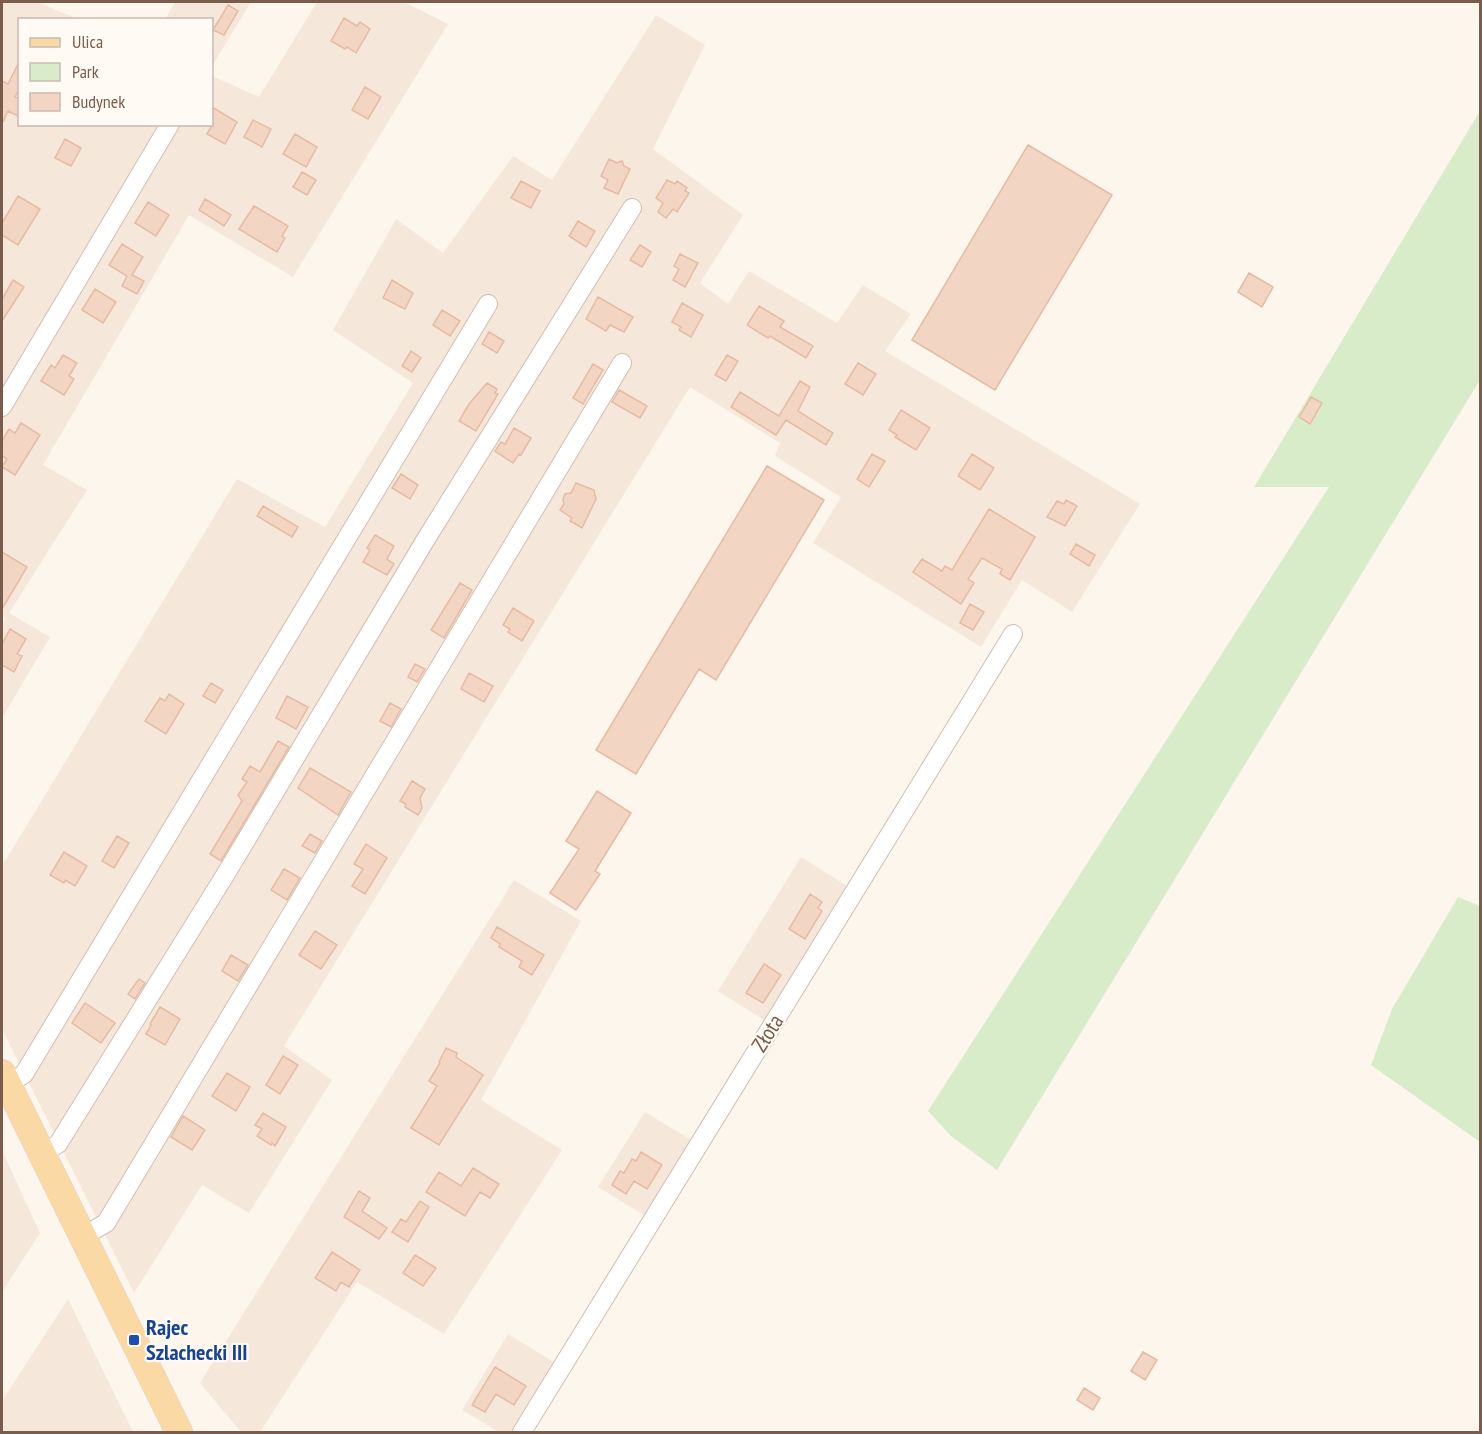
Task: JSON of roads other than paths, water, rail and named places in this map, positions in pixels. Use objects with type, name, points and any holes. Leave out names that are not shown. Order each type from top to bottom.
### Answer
[{"type":"main road","points":[[4,1079],[179,1432]]},
{"type":"street","points":[[2,407],[169,126]]},
{"type":"street","points":[[41,1154],[58,1144],[233,862],[426,539],[632,208]]},
{"type":"street","points":[[4,1079],[24,1074],[488,304]]},
{"type":"street","points":[[82,1237],[106,1223],[622,363]]},
{"type":"street","name":"Złota","points":[[522,1432],[1013,634]]},
{"type":"place","name":"Rajec Szlachecki III","points":[[134,1340]]}]
